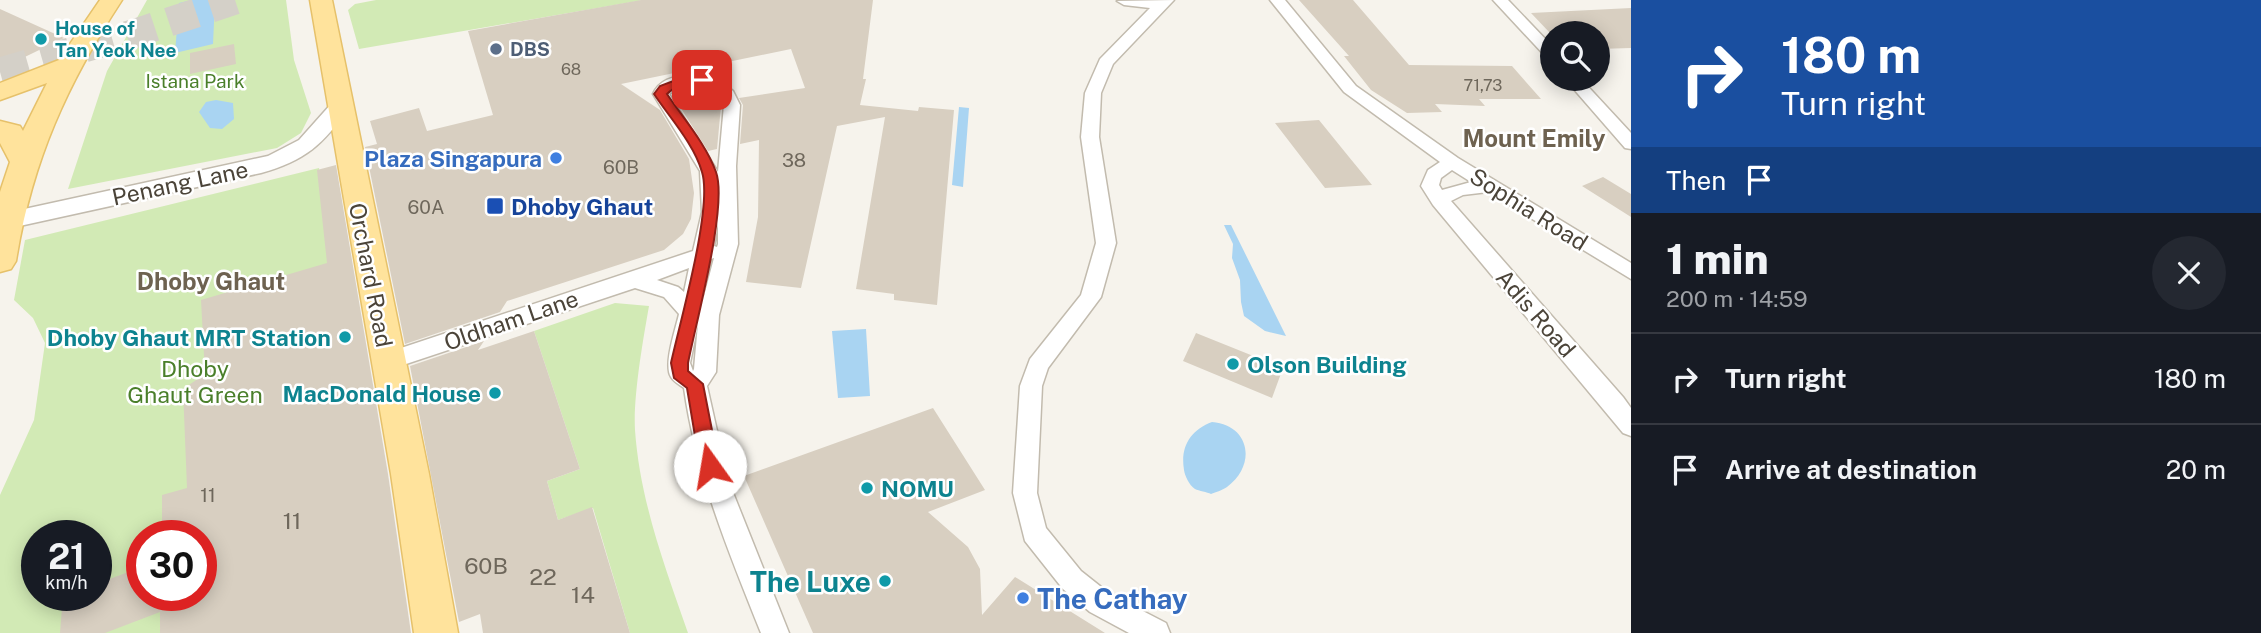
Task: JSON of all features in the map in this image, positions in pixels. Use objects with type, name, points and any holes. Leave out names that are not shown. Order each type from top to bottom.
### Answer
[{"type":"main road","points":[[0,261],[3,221],[23,158],[67,66],[111,0]]},
{"type":"main road","name":"Orchard Road","points":[[321,0],[423,545],[436,633]]},
{"type":"main road","points":[[0,92],[67,66]]},
{"type":"main road","points":[[0,129],[10,132],[18,155],[23,158]]},
{"type":"street","name":"Sophia Road","points":[[1277,0],[1350,89],[1452,162],[1631,272]]},
{"type":"street","points":[[1500,0],[1540,42]]},
{"type":"street","points":[[1124,1],[1163,4]]},
{"type":"street","points":[[1156,633],[1100,603],[1072,580],[1034,533],[1025,493],[1031,386],[1038,365],[1091,297],[1107,243],[1090,137],[1096,84],[1106,62],[1163,4]]},
{"type":"street","points":[[695,384],[705,372],[709,315],[728,244],[727,166],[732,105],[727,94],[711,82],[689,79],[664,88],[660,94],[709,171],[711,181],[711,212],[679,363],[680,374],[695,384],[710,466],[775,633]]},
{"type":"street","points":[[1584,91],[1631,144]]},
{"type":"street","name":"Penang Lane","points":[[3,221],[261,166],[288,157],[309,146],[320,136],[339,107]]},
{"type":"street","points":[[1452,162],[1430,180],[1430,186],[1440,201],[1447,193],[1460,189],[1492,186]]},
{"type":"street","name":"Adis Road","points":[[1440,201],[1631,426]]},
{"type":"street","name":"Oldham Lane","points":[[388,361],[635,281],[728,244]]},
{"type":"street","points":[[635,281],[671,292],[689,311]]},
{"type":"green space","name":"Istana Park","points":[[147,0],[286,0],[294,60],[311,113],[301,133],[277,148],[68,189],[107,71]]},
{"type":"green space","points":[[376,0],[644,0],[359,49],[348,10],[355,4]]},
{"type":"green space","name":"Dhoby Ghaut Green","points":[[319,168],[383,633],[0,633],[0,495],[34,420],[45,343],[33,318],[14,300],[25,240]]},
{"type":"green space","points":[[615,303],[649,306],[636,401],[638,456],[655,533],[688,633],[630,633],[593,508],[558,520],[547,481],[580,469],[534,331]]},
{"type":"water","points":[[215,0],[213,44],[175,53],[179,3]]},
{"type":"water","points":[[216,100],[233,103],[234,119],[222,129],[210,128],[199,112],[206,102]]},
{"type":"water","points":[[959,107],[969,108],[963,187],[952,185]]},
{"type":"water","points":[[1224,225],[1231,225],[1286,336],[1265,331],[1244,316],[1240,280],[1232,258],[1233,244]]},
{"type":"water","points":[[866,329],[870,396],[838,398],[832,331]]},
{"type":"water","points":[[1212,422],[1235,430],[1245,447],[1245,458],[1237,478],[1225,488],[1211,494],[1191,485],[1185,475],[1183,461],[1186,446],[1193,434]]},
{"type":"building","name":"Plaza Singapura","points":[[641,0],[873,0],[863,79],[866,79],[860,105],[918,111],[919,107],[954,110],[937,305],[894,300],[894,294],[856,289],[885,117],[837,126],[801,288],[746,282],[758,217],[759,140],[740,144],[743,105],[739,98],[805,88],[791,49],[621,84],[660,110],[689,159],[694,193],[691,219],[683,234],[664,250],[507,301],[500,312],[405,344],[365,147],[377,144],[370,121],[419,108],[427,131],[493,115],[468,31]]},
{"type":"building","points":[[1299,0],[1353,0],[1409,65],[1512,66],[1541,99],[1479,99],[1485,106],[1435,104],[1442,112],[1407,113],[1371,90],[1344,56],[1349,56]]},
{"type":"building","points":[[1631,8],[1631,48],[1610,49],[1610,21],[1540,22],[1531,13]]},
{"type":"building","name":"House of Tan Yeok Nee","points":[[0,9],[64,38],[0,69]]},
{"type":"building","points":[[234,44],[236,64],[190,74],[190,53]]},
{"type":"building","points":[[719,101],[721,106],[717,149],[708,151],[680,107]]},
{"type":"building","points":[[1319,120],[1372,185],[1325,188],[1275,123]]},
{"type":"building","points":[[336,165],[388,474],[411,633],[160,633],[160,612],[105,633],[60,633],[62,611],[112,611],[112,578],[126,573],[126,611],[217,611],[217,520],[162,520],[162,495],[187,488],[183,389],[205,374],[201,300],[327,263],[317,170]]},
{"type":"building","points":[[1603,177],[1631,194],[1631,217],[1582,186]]},
{"type":"building","points":[[534,331],[580,469],[547,481],[558,520],[592,507],[630,633],[483,633],[480,614],[459,622],[410,366],[484,341],[478,350]]},
{"type":"building","name":"Olson Building","points":[[1196,333],[1283,368],[1272,398],[1183,361]]},
{"type":"building","points":[[933,408],[985,490],[928,512],[968,547],[980,569],[982,615],[1015,577],[1105,633],[813,633],[744,476]]},
{"type":"tunnel","points":[[0,72],[136,33],[235,0]]},
{"type":"place","name":"House of Tan Yeok Nee","points":[[41,39]]},
{"type":"place","name":"DBS","points":[[496,49]]},
{"type":"place","name":"Plaza Singapura","points":[[556,158]]},
{"type":"place","name":"Dhoby Ghaut","points":[[495,206]]},
{"type":"place","name":"Dhoby Ghaut MRT Station","points":[[345,337]]},
{"type":"place","name":"Olson Building","points":[[1233,364]]},
{"type":"place","name":"MacDonald House","points":[[495,393]]},
{"type":"place","name":"NOMU","points":[[867,488]]},
{"type":"place","name":"The Luxe","points":[[885,581]]},
{"type":"place","name":"The Cathay","points":[[1023,598]]},
{"type":"district","name":"Mount Emily","points":[[1534,138]]},
{"type":"district","name":"Dhoby Ghaut","points":[[211,281]]},
{"type":"route","points":[[702,80],[675,82],[664,88],[660,94],[693,142],[709,171],[711,181],[711,212],[679,363],[680,374],[695,384],[710,466]]}]
